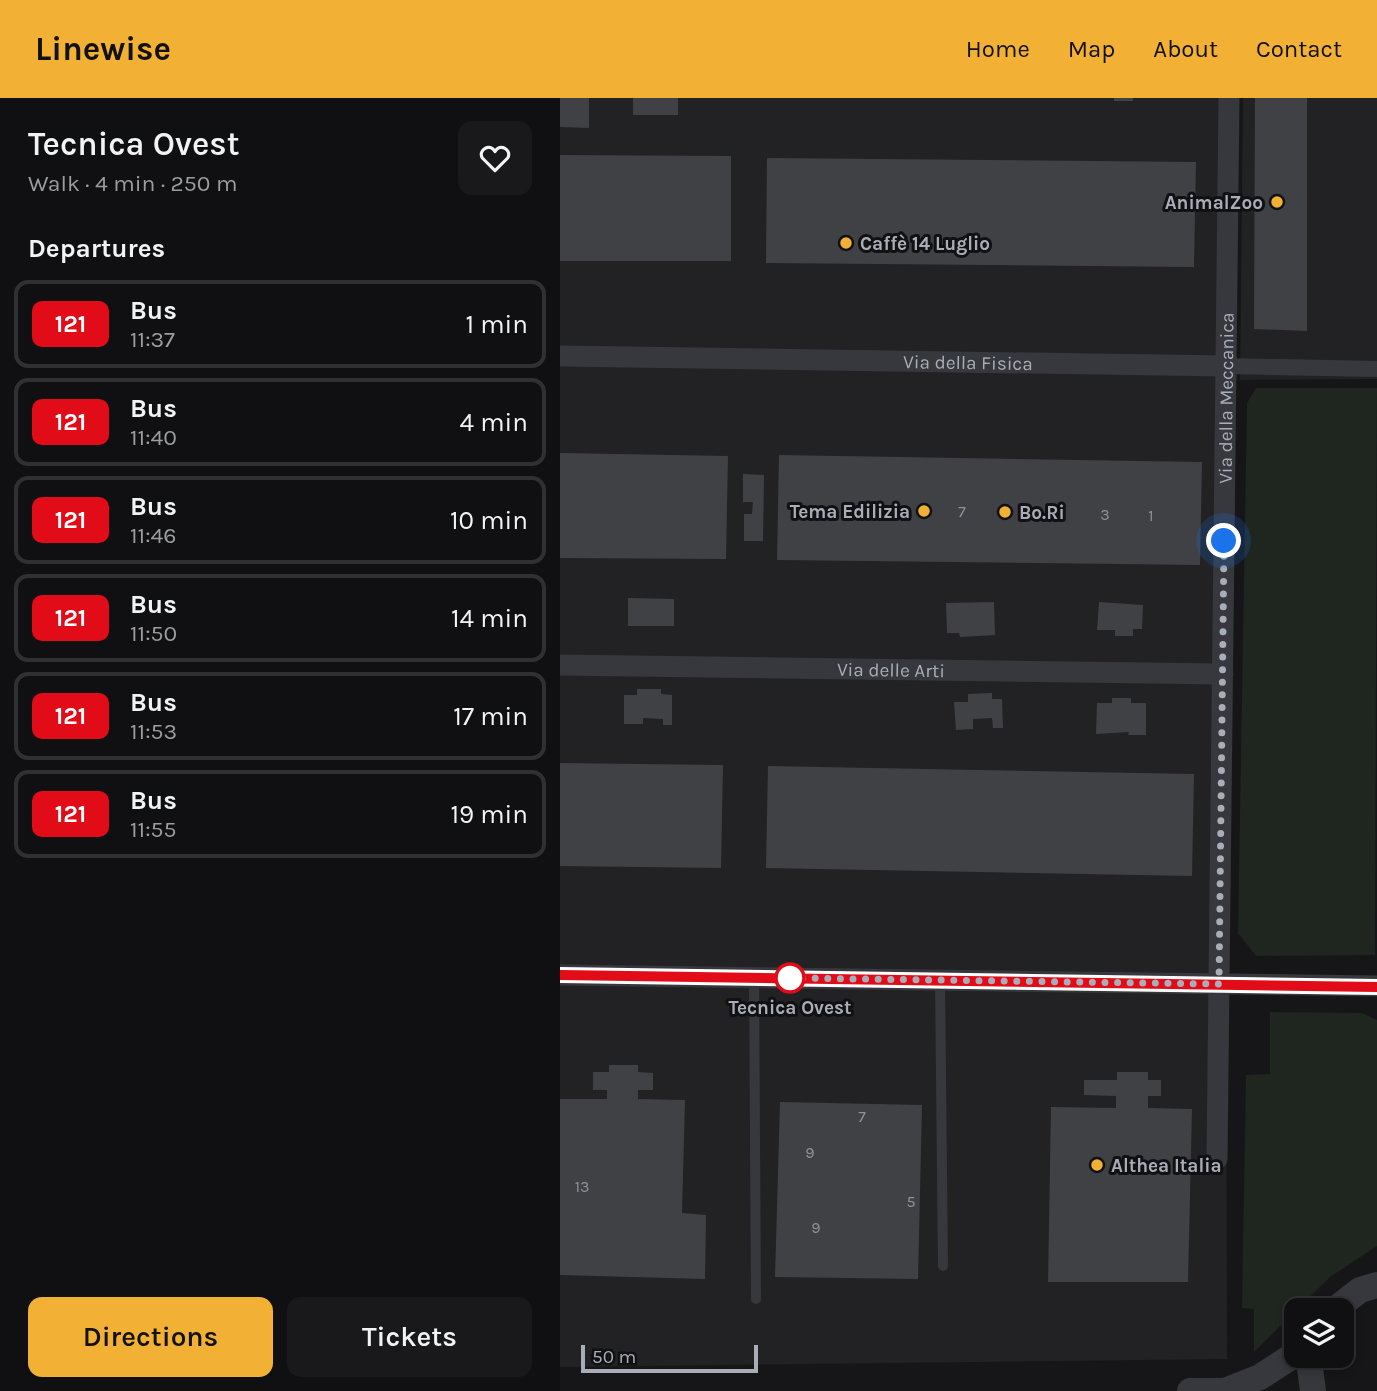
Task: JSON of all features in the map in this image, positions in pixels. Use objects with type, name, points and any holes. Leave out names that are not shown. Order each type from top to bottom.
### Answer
[{"type":"street","name":"Via della Meccanica","points":[[1217,1159],[1229,98]]},
{"type":"street","name":"Via della Fisica","points":[[560,356],[1377,369]]},
{"type":"street","name":"Via delle Arti","points":[[560,665],[1223,674]]},
{"type":"street","points":[[560,975],[1377,986]]},
{"type":"street","points":[[1350,1298],[1360,1290],[1377,1285]]},
{"type":"street","points":[[1190,1391],[1230,1390],[1260,1377],[1284,1361]]},
{"type":"street","points":[[1313,1368],[1313,1391]]},
{"type":"lane","points":[[754,978],[755,1299]]},
{"type":"lane","points":[[940,980],[943,1266]]},
{"type":"shaded area","points":[[560,98],[1224,98],[1227,1359],[560,1367]]},
{"type":"shaded area","points":[[1243,98],[1377,98],[1377,379],[1240,380]]},
{"type":"shaded area","points":[[1256,388],[1377,388],[1375,955],[1256,956],[1238,933],[1247,403]]},
{"type":"shaded area","points":[[1270,1012],[1362,1013],[1377,1020],[1377,1246],[1330,1277],[1309,1298],[1284,1298],[1284,1322],[1254,1352],[1254,1309],[1242,1308],[1246,1075],[1270,1074]]},
{"type":"building","points":[[560,98],[589,98],[589,128],[560,127]]},
{"type":"building","points":[[633,98],[678,98],[678,115],[633,115]]},
{"type":"building","points":[[1114,98],[1133,98],[1133,101],[1114,101]]},
{"type":"building","points":[[1255,98],[1307,98],[1307,331],[1254,329]]},
{"type":"building","points":[[560,155],[731,156],[731,261],[560,261]]},
{"type":"building","points":[[767,158],[1196,162],[1194,267],[766,263]]},
{"type":"building","points":[[560,453],[728,456],[726,559],[560,558]]},
{"type":"building","points":[[779,455],[1202,462],[1200,565],[777,560]]},
{"type":"building","points":[[743,474],[764,475],[763,541],[744,541],[744,514],[752,514],[753,502],[743,502]]},
{"type":"building","points":[[628,598],[674,599],[674,626],[628,626]]},
{"type":"building","points":[[994,602],[995,635],[960,637],[959,633],[947,633],[946,603]]},
{"type":"building","points":[[1099,602],[1143,605],[1142,629],[1133,629],[1133,636],[1115,636],[1115,630],[1097,630]]},
{"type":"building","points":[[637,689],[661,689],[661,694],[672,695],[672,725],[663,725],[663,719],[643,718],[643,724],[624,724],[624,695],[637,695]]},
{"type":"building","points":[[992,693],[992,699],[1002,699],[1003,728],[993,728],[992,718],[973,719],[973,729],[956,730],[954,702],[968,702],[968,694]]},
{"type":"building","points":[[1112,698],[1131,698],[1131,703],[1146,703],[1146,735],[1128,735],[1129,732],[1096,734],[1097,703],[1112,703]]},
{"type":"building","points":[[560,763],[723,765],[721,868],[560,866]]},
{"type":"building","points":[[768,766],[1194,774],[1192,876],[766,868]]},
{"type":"building","points":[[609,1065],[638,1065],[638,1072],[653,1073],[653,1090],[638,1090],[638,1099],[685,1100],[682,1213],[706,1215],[705,1279],[560,1275],[560,1099],[607,1099],[607,1090],[593,1090],[593,1072],[609,1072]]},
{"type":"building","points":[[1117,1072],[1148,1072],[1148,1080],[1161,1080],[1161,1096],[1148,1096],[1148,1108],[1192,1109],[1188,1282],[1048,1282],[1051,1107],[1116,1108],[1116,1096],[1084,1095],[1084,1080],[1117,1080]]},
{"type":"building","points":[[780,1102],[922,1105],[918,1279],[775,1277]]},
{"type":"bus line","name":"121","points":[[560,975],[1377,987]]},
{"type":"place","name":"AnimalZoo","points":[[1277,202]]},
{"type":"place","name":"Caffè 14 Luglio","points":[[846,243]]},
{"type":"place","name":"Tema Edilizia","points":[[924,511]]},
{"type":"place","name":"Bo.Ri","points":[[1005,512]]},
{"type":"place","name":"Tecnica Ovest","points":[[790,978]]},
{"type":"place","name":"Althea Italia","points":[[1097,1165]]},
{"type":"route","points":[[790,978],[1219,984],[1224,541]]}]
